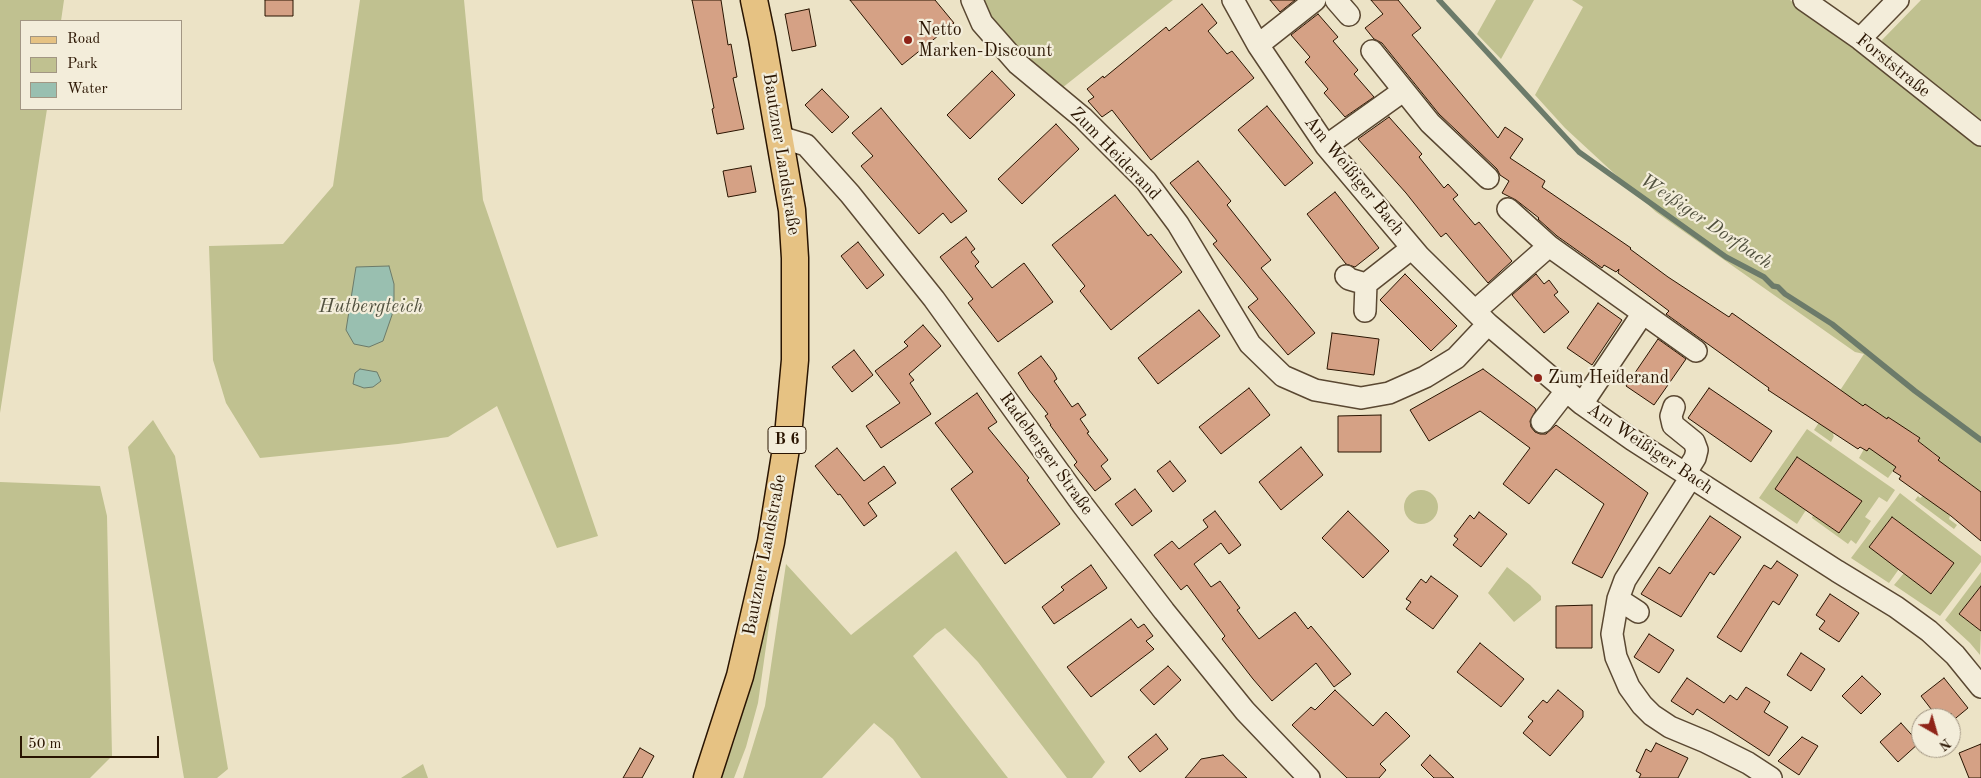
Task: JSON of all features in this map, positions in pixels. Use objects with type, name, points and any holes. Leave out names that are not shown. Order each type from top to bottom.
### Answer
[{"type":"main road","name":"Bautzner Landstraße","points":[[707,778],[740,676],[772,542],[788,436],[796,360],[796,258],[788,139],[754,0]]},
{"type":"street","name":"Zum Heiderand","points":[[972,0],[982,23],[1018,64],[1084,118],[1146,181],[1178,224],[1250,344],[1283,376],[1315,390],[1361,398],[1389,393],[1425,377],[1456,358],[1482,317],[1549,246]]},
{"type":"street","name":"Am Weißiger Bach","points":[[1233,0],[1258,44],[1326,146],[1412,248],[1482,317],[1574,397],[1688,476],[1896,607],[1936,637],[1955,655],[1981,687]]},
{"type":"street","points":[[1258,44],[1315,0]]},
{"type":"street","name":"Forststraße","points":[[1804,0],[1860,39],[1981,135]]},
{"type":"street","points":[[1860,39],[1898,0]]},
{"type":"street","points":[[1372,51],[1430,123],[1488,178]]},
{"type":"street","points":[[1326,146],[1403,91]]},
{"type":"street","name":"Radeberger Straße","points":[[788,139],[806,145],[850,194],[934,299],[1082,504],[1164,611],[1245,711],[1309,778]]},
{"type":"street","points":[[1508,209],[1549,246],[1696,351]]},
{"type":"street","points":[[1365,311],[1366,284],[1412,248]]},
{"type":"street","points":[[1346,276],[1349,279],[1366,284]]},
{"type":"street","points":[[1542,422],[1574,397],[1643,313]]},
{"type":"street","points":[[1674,407],[1671,416],[1673,425],[1694,442],[1697,450],[1688,476],[1625,580],[1618,599],[1612,634],[1616,657],[1629,687],[1652,715],[1670,727],[1748,763],[1771,778]]},
{"type":"street","points":[[1618,599],[1638,612]]},
{"type":"green space","points":[[0,0],[64,0],[61,20],[20,20],[20,110],[47,110],[0,413]]},
{"type":"green space","points":[[360,0],[464,0],[483,200],[598,536],[557,548],[497,406],[448,437],[260,458],[226,403],[213,360],[209,246],[283,244],[333,186]]},
{"type":"green space","points":[[978,0],[1173,0],[1062,88],[1019,53]]},
{"type":"green space","points":[[1496,0],[1534,0],[1501,59],[1477,34]]},
{"type":"green space","points":[[1572,0],[1790,0],[1981,146],[1981,491],[1979,493],[1966,480],[1943,510],[1950,516],[1949,519],[1957,525],[1954,529],[1915,500],[1918,496],[1920,498],[1923,496],[1931,501],[1937,463],[1940,458],[1932,451],[1924,449],[1925,446],[1918,441],[1920,438],[1912,432],[1889,462],[1896,467],[1888,478],[1859,458],[1864,449],[1867,451],[1869,448],[1876,453],[1897,423],[1889,417],[1887,419],[1865,404],[1834,432],[1831,442],[1814,430],[1864,354],[1855,352],[1656,212],[1565,128],[1535,95],[1583,7]]},
{"type":"green space","points":[[1921,0],[1981,0],[1981,127],[1885,49],[1882,40]]},
{"type":"green space","points":[[153,420],[175,456],[228,769],[217,778],[184,778],[128,447]]},
{"type":"green space","points":[[1807,429],[1895,490],[1887,502],[1879,497],[1865,517],[1871,521],[1856,544],[1851,540],[1848,544],[1812,518],[1813,515],[1839,533],[1862,501],[1797,457],[1775,489],[1806,510],[1797,524],[1759,498]]},
{"type":"green space","points":[[0,482],[100,486],[107,516],[112,756],[90,778],[0,778]]},
{"type":"green space","points":[[1421,490],[1433,495],[1438,507],[1433,519],[1421,524],[1409,519],[1404,507],[1409,495]]},
{"type":"green space","points":[[1900,493],[1981,556],[1981,562],[1940,616],[1894,585],[1904,573],[1932,594],[1954,563],[1892,517],[1869,547],[1899,569],[1889,583],[1851,558]]},
{"type":"green space","points":[[956,551],[1105,762],[1092,778],[1067,778],[978,662],[945,628],[913,656],[1008,778],[921,778],[893,739],[874,723],[822,778],[743,778],[765,706],[786,564],[851,635]]},
{"type":"green space","points":[[1507,567],[1541,596],[1541,600],[1514,622],[1488,593]]},
{"type":"green space","points":[[1981,572],[1981,586],[1959,614],[1981,631],[1980,655],[1945,620]]},
{"type":"green space","points":[[773,597],[758,703],[746,747],[734,778],[721,778],[747,699]]},
{"type":"green space","points":[[423,764],[428,778],[401,778]]},
{"type":"water","name":"Hutbergteich","points":[[389,266],[394,284],[394,299],[392,315],[383,341],[369,347],[354,344],[346,330],[356,267]]},
{"type":"water","points":[[360,369],[377,372],[381,381],[373,387],[364,388],[353,384],[355,373]]},
{"type":"building","points":[[265,0],[293,0],[293,16],[265,16]]},
{"type":"building","points":[[692,0],[721,0],[728,45],[731,44],[737,77],[733,78],[744,129],[717,134],[712,109],[714,108]]},
{"type":"building","name":"Netto Marken-Discount","points":[[850,0],[935,0],[954,23],[902,65]]},
{"type":"building","points":[[1270,0],[1295,0],[1280,12]]},
{"type":"building","points":[[1371,0],[1398,0],[1421,28],[1412,35],[1498,138],[1505,127],[1523,139],[1510,158],[1545,181],[1542,187],[1631,248],[1668,277],[1729,317],[1732,313],[1863,406],[1865,404],[1920,438],[1918,441],[1940,458],[1938,460],[1981,492],[1981,541],[1951,516],[1899,479],[1901,476],[1893,471],[1896,467],[1869,448],[1867,451],[1860,447],[1858,449],[1768,390],[1769,388],[1666,314],[1669,311],[1618,273],[1619,269],[1616,272],[1604,265],[1602,268],[1557,236],[1539,218],[1516,200],[1502,193],[1509,181],[1500,175],[1497,169],[1439,114],[1382,43],[1374,39],[1365,28],[1383,14]]},
{"type":"building","points":[[1202,4],[1217,23],[1208,31],[1227,54],[1232,51],[1254,78],[1151,160],[1112,110],[1102,117],[1088,101],[1094,97],[1087,89],[1103,76],[1104,78],[1166,27],[1169,31]]},
{"type":"building","points":[[809,9],[816,46],[792,51],[785,14]]},
{"type":"building","points":[[1318,14],[1338,37],[1333,41],[1358,70],[1354,74],[1374,97],[1345,117],[1324,93],[1328,89],[1305,62],[1310,57],[1291,35]]},
{"type":"building","points":[[992,71],[1015,95],[970,139],[947,115]]},
{"type":"building","points":[[822,89],[849,117],[832,133],[805,105]]},
{"type":"building","points":[[1267,106],[1313,163],[1285,186],[1238,130]]},
{"type":"building","points":[[881,108],[967,211],[951,223],[943,213],[919,234],[861,166],[873,156],[852,133]]},
{"type":"building","points":[[1389,117],[1422,154],[1419,157],[1444,188],[1448,184],[1458,195],[1453,199],[1475,225],[1479,222],[1512,261],[1488,283],[1446,233],[1441,237],[1406,193],[1358,139]]},
{"type":"building","points":[[1056,124],[1079,149],[1022,204],[998,179]]},
{"type":"building","points":[[1198,161],[1231,201],[1227,205],[1271,260],[1261,268],[1315,333],[1288,355],[1248,307],[1258,299],[1213,244],[1217,241],[1170,183]]},
{"type":"building","points":[[751,166],[756,192],[728,197],[723,171]]},
{"type":"building","points":[[1335,192],[1379,248],[1355,267],[1346,264],[1307,214]]},
{"type":"building","points":[[1115,195],[1148,236],[1151,234],[1182,272],[1111,330],[1080,291],[1085,286],[1052,245]]},
{"type":"building","points":[[966,237],[975,249],[971,252],[979,262],[975,266],[992,288],[1024,263],[1053,302],[998,342],[968,303],[973,299],[940,257]]},
{"type":"building","points":[[858,242],[884,275],[867,289],[841,256]]},
{"type":"building","points":[[1405,274],[1457,326],[1431,351],[1380,300]]},
{"type":"building","points":[[1536,274],[1544,284],[1549,280],[1558,292],[1554,295],[1569,312],[1544,333],[1512,295]]},
{"type":"building","points":[[1598,303],[1622,320],[1592,365],[1567,348]]},
{"type":"building","points":[[1199,310],[1220,336],[1158,384],[1138,358]]},
{"type":"building","points":[[923,325],[941,346],[909,374],[914,380],[910,383],[931,414],[881,448],[866,426],[900,403],[875,371],[908,346],[904,342]]},
{"type":"building","points":[[1332,333],[1379,339],[1374,375],[1327,369]]},
{"type":"building","points":[[1658,339],[1686,359],[1654,405],[1626,386]]},
{"type":"building","points":[[854,350],[873,375],[852,392],[832,367]]},
{"type":"building","points":[[1041,356],[1054,373],[1057,379],[1054,381],[1072,407],[1078,403],[1086,415],[1080,419],[1089,432],[1087,433],[1108,460],[1101,466],[1111,479],[1095,491],[1074,465],[1077,462],[1050,425],[1045,416],[1048,414],[1018,373]]},
{"type":"building","points":[[1483,369],[1535,408],[1536,410],[1530,421],[1531,427],[1535,432],[1546,434],[1556,425],[1648,493],[1602,578],[1572,563],[1604,504],[1556,469],[1529,504],[1503,484],[1530,448],[1480,411],[1429,441],[1410,410]]},
{"type":"building","points":[[1249,388],[1270,415],[1221,454],[1199,427]]},
{"type":"building","points":[[1709,388],[1772,431],[1751,462],[1688,418]]},
{"type":"building","points":[[977,393],[997,422],[988,428],[1029,478],[1027,480],[1060,524],[1005,564],[951,489],[973,472],[935,423]]},
{"type":"building","points":[[1381,415],[1381,452],[1338,452],[1338,416]]},
{"type":"building","points":[[1301,447],[1323,475],[1281,510],[1259,482]]},
{"type":"building","points":[[837,448],[864,481],[884,466],[896,483],[868,503],[877,516],[864,526],[840,494],[838,495],[815,466]]},
{"type":"building","points":[[1797,457],[1862,501],[1839,533],[1775,489]]},
{"type":"building","points":[[1170,461],[1186,481],[1173,492],[1157,471]]},
{"type":"building","points":[[1135,489],[1152,511],[1132,526],[1115,504]]},
{"type":"building","points":[[1215,511],[1241,545],[1229,554],[1221,543],[1194,564],[1211,587],[1220,581],[1240,608],[1237,610],[1259,639],[1295,612],[1308,629],[1311,626],[1351,674],[1334,687],[1316,663],[1272,701],[1222,639],[1225,636],[1187,585],[1181,590],[1154,555],[1172,541],[1179,549],[1208,527],[1203,520]]},
{"type":"building","points":[[1348,511],[1389,551],[1363,578],[1322,538]]},
{"type":"building","points":[[1479,512],[1507,534],[1481,567],[1453,545],[1458,539],[1454,536],[1470,515],[1474,519]]},
{"type":"building","points":[[1710,516],[1741,537],[1714,575],[1710,572],[1681,617],[1641,594],[1659,567],[1670,574]]},
{"type":"building","points":[[1892,517],[1954,563],[1931,594],[1869,547]]},
{"type":"building","points":[[1777,561],[1798,575],[1779,605],[1773,601],[1741,652],[1717,637],[1764,565],[1771,569]]},
{"type":"building","points":[[1091,565],[1107,588],[1054,624],[1042,607],[1064,590],[1061,587]]},
{"type":"building","points":[[1431,576],[1458,596],[1433,629],[1406,609],[1411,602],[1406,599],[1421,579],[1426,583]]},
{"type":"building","points":[[1981,586],[1981,631],[1959,614]]},
{"type":"building","points":[[1830,594],[1859,613],[1839,642],[1819,629],[1825,621],[1816,615]]},
{"type":"building","points":[[1592,605],[1592,648],[1556,648],[1556,606]]},
{"type":"building","points":[[1131,619],[1138,628],[1144,624],[1153,636],[1146,641],[1154,649],[1091,697],[1067,667]]},
{"type":"building","points":[[1649,634],[1674,650],[1659,673],[1634,657]]},
{"type":"building","points":[[1480,643],[1524,679],[1501,707],[1457,672]]},
{"type":"building","points":[[1801,653],[1825,669],[1811,691],[1787,675]]},
{"type":"building","points":[[1168,666],[1181,680],[1154,705],[1140,690]]},
{"type":"building","points":[[1862,676],[1881,694],[1861,714],[1842,696]]},
{"type":"building","points":[[1687,678],[1724,703],[1730,695],[1737,700],[1746,687],[1770,702],[1764,712],[1788,727],[1769,756],[1697,709],[1693,715],[1671,701]]},
{"type":"building","points":[[1944,678],[1968,708],[1961,714],[1961,708],[1930,708],[1921,696]]},
{"type":"building","points":[[1335,690],[1373,726],[1386,712],[1410,736],[1380,764],[1386,770],[1379,778],[1347,778],[1292,725],[1311,707],[1315,710]]},
{"type":"building","points":[[1558,690],[1583,711],[1583,717],[1550,756],[1523,733],[1533,721],[1528,717],[1543,700],[1547,703]]},
{"type":"building","points":[[1901,723],[1911,734],[1911,750],[1898,762],[1880,742]]},
{"type":"building","points":[[1156,734],[1168,749],[1140,772],[1128,757]]},
{"type":"building","points":[[1802,737],[1818,746],[1799,775],[1778,761]]},
{"type":"building","points":[[1656,743],[1688,758],[1678,778],[1639,778],[1641,774],[1636,771],[1646,749],[1651,752]]},
{"type":"building","points":[[1981,744],[1981,778],[1969,778],[1961,758],[1961,752]]},
{"type":"building","points":[[640,748],[654,756],[642,778],[623,778]]},
{"type":"building","points":[[1223,755],[1247,778],[1185,778],[1201,759]]},
{"type":"building","points":[[1430,755],[1454,778],[1434,778],[1421,765]]},
{"type":"waterway","name":"Weißiger Dorfbach","points":[[1439,0],[1579,152],[1726,257],[1764,277],[1773,286],[1778,287],[1785,294],[1832,324],[1915,391],[1981,440]]},
{"type":"place","name":"Netto Marken-Discount","points":[[908,40]]},
{"type":"place","name":"Zum Heiderand","points":[[1538,378]]}]
